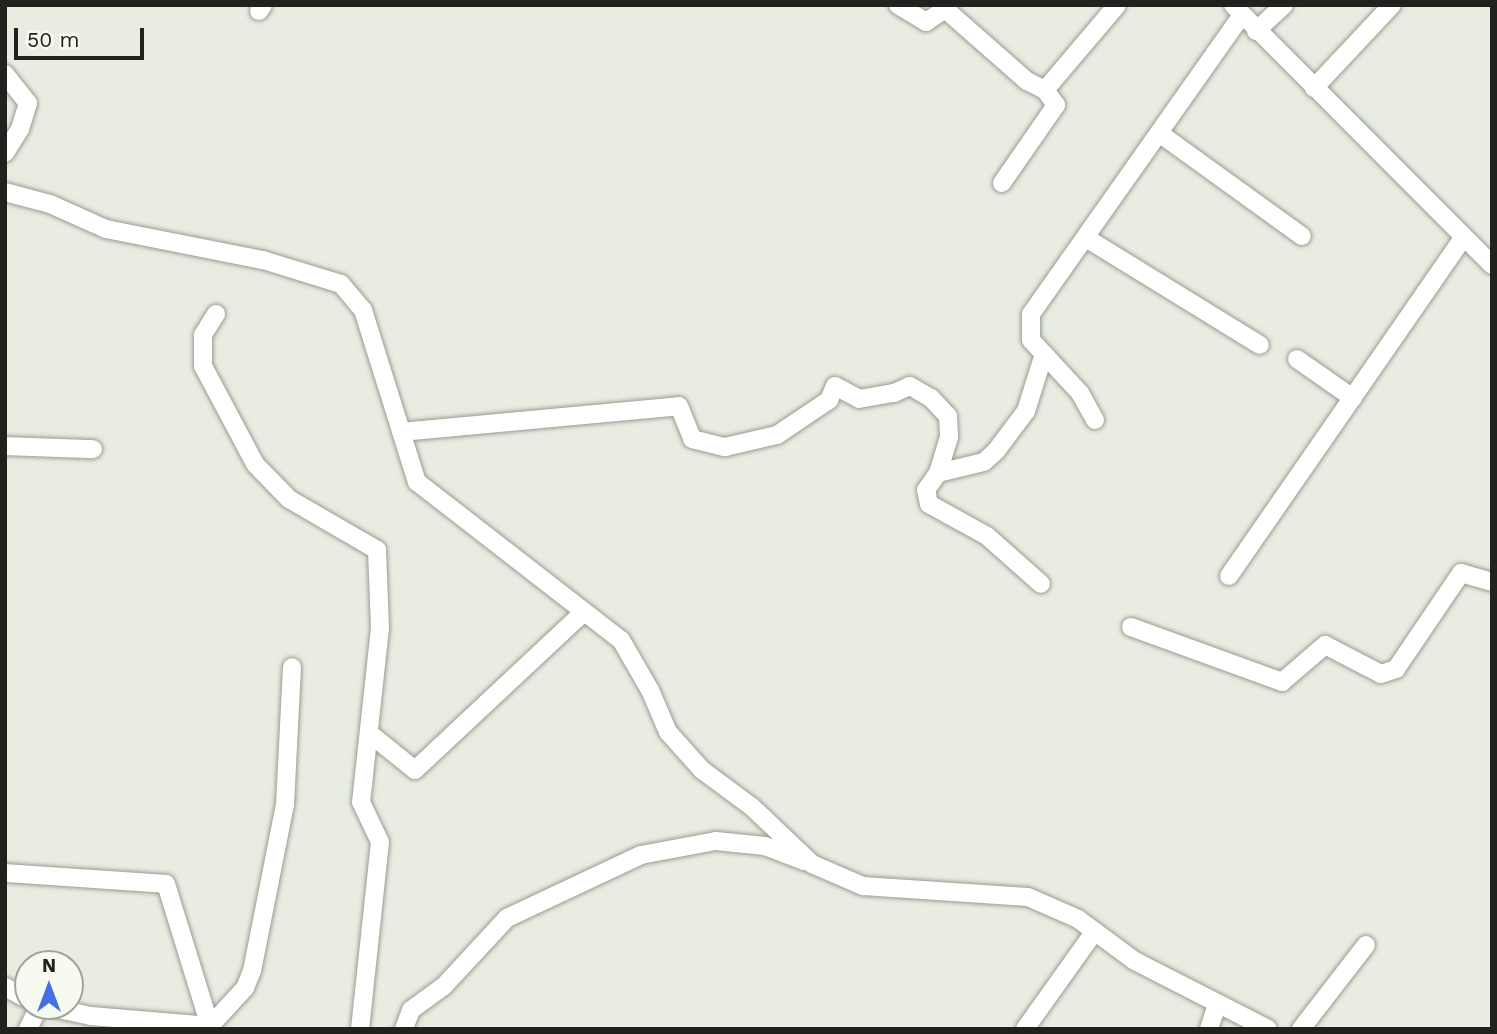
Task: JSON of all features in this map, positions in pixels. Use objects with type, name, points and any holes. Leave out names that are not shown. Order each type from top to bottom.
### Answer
[{"type":"street","points":[[898,5],[926,22],[944,9],[1027,81],[1045,90],[1056,105],[1002,183]]},
{"type":"street","points":[[1045,90],[1117,5]]},
{"type":"street","points":[[1256,31],[1284,5]]},
{"type":"street","points":[[1314,88],[1392,5]]},
{"type":"street","points":[[1095,420],[1080,393],[1031,340],[1031,314],[1159,133],[1237,11],[1464,237],[1489,258]]},
{"type":"street","points":[[5,74],[28,103],[20,129],[5,153]]},
{"type":"street","points":[[1159,133],[1303,236]]},
{"type":"street","points":[[5,192],[50,204],[106,229],[263,260],[341,284],[363,310],[417,482],[621,640],[650,690],[668,732],[693,760],[752,807],[812,864]]},
{"type":"street","points":[[1086,237],[1260,345]]},
{"type":"street","points":[[1229,576],[1464,237]]},
{"type":"street","points":[[216,314],[203,335],[203,366],[255,464],[289,499],[377,550],[380,628],[361,802],[380,842],[360,1029]]},
{"type":"street","points":[[937,474],[984,462],[996,451],[1026,411],[1044,354]]},
{"type":"street","points":[[1297,359],[1353,398]]},
{"type":"street","points":[[401,432],[679,407],[692,439],[724,447],[777,435],[829,400],[835,386],[859,399],[894,393],[910,386],[931,398],[948,416],[949,437],[937,474],[926,490],[929,503],[987,536],[1041,584]]},
{"type":"street","points":[[5,446],[93,449]]},
{"type":"street","points":[[1131,627],[1282,682],[1325,645],[1381,674],[1396,668],[1461,573],[1492,582]]},
{"type":"street","points":[[369,733],[415,771],[584,612]]},
{"type":"street","points":[[210,1027],[245,988],[252,971],[285,805],[292,667]]},
{"type":"street","points":[[404,1029],[411,1010],[443,987],[507,918],[641,855],[716,841],[765,846],[863,886],[1028,897],[1078,919],[1135,961],[1268,1029]]},
{"type":"street","points":[[5,873],[166,884],[210,1027]]},
{"type":"street","points":[[1025,1029],[1095,931]]},
{"type":"street","points":[[1301,1029],[1366,945]]},
{"type":"street","points":[[1209,1029],[1217,1004]]},
{"type":"street","points":[[84,1015],[210,1027]]}]
